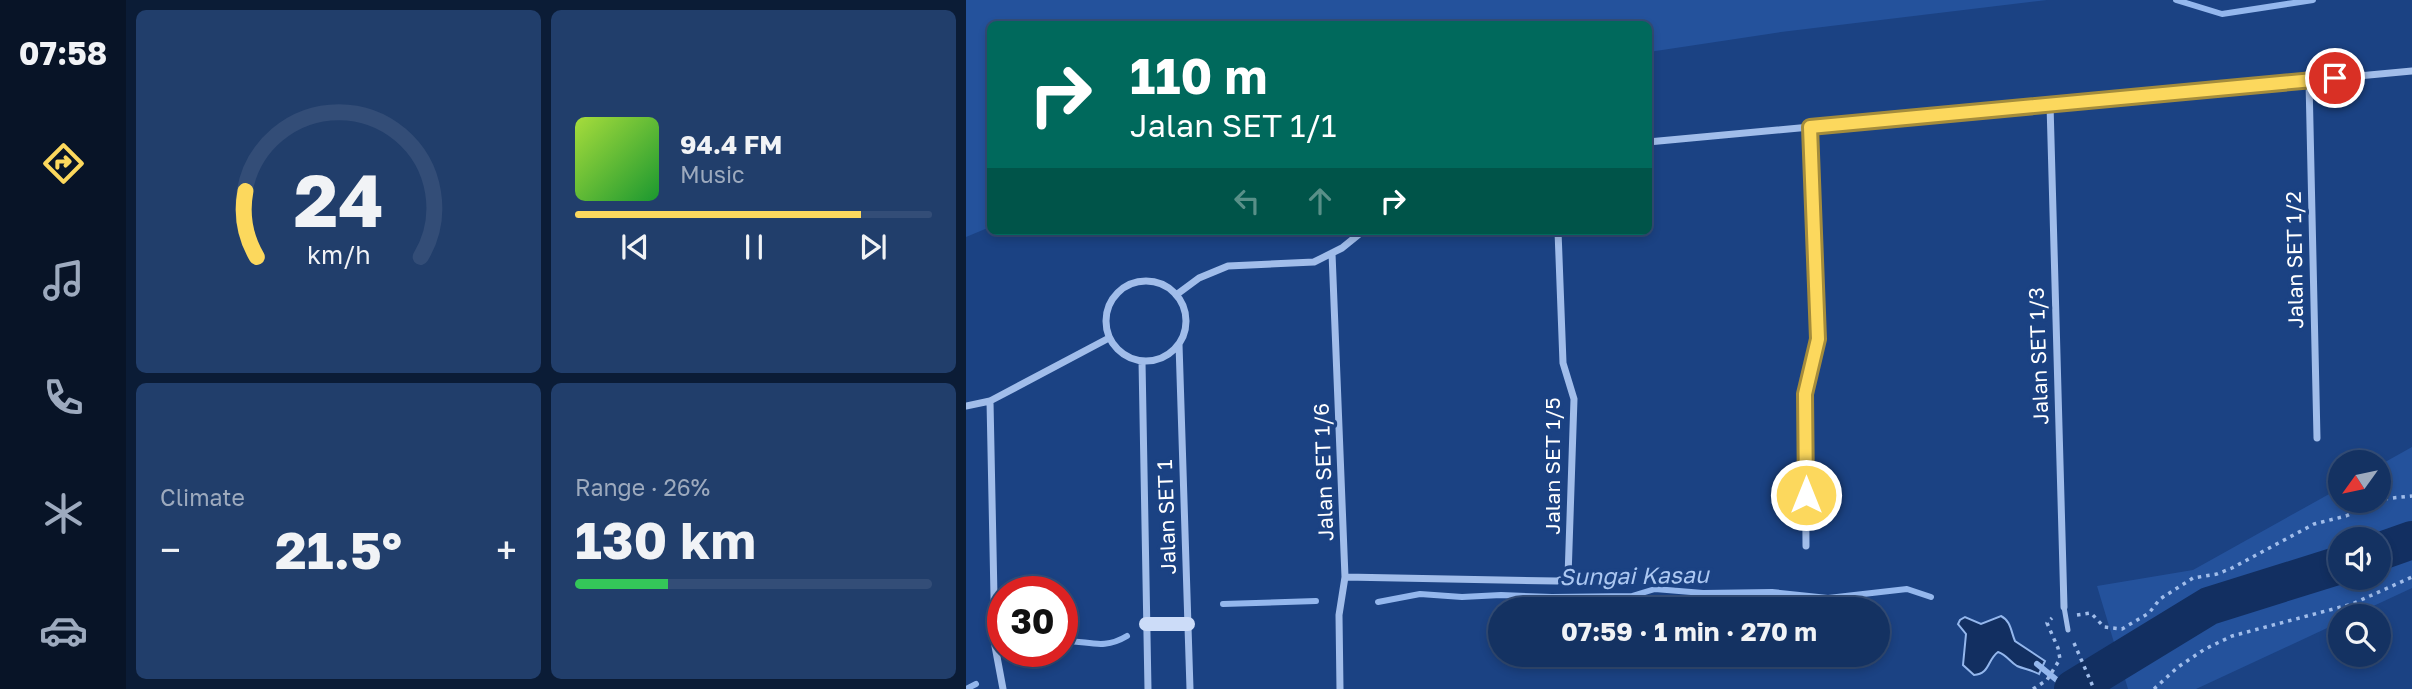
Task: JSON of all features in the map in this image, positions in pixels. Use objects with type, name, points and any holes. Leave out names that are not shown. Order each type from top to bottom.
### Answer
[{"type":"street","points":[[1652,142],[2412,71]]},
{"type":"street","name":"Jalan SET 1/2","points":[[2309,80],[2317,438]]},
{"type":"street","name":"Jalan SET 1/3","points":[[2050,104],[2064,607]]},
{"type":"street","points":[[1806,546],[1805,394],[1818,339],[1810,127]]},
{"type":"street","points":[[1176,295],[1199,278],[1228,266],[1268,262],[1314,262],[1342,248],[1358,235]]},
{"type":"street","name":"Jalan SET 1/5","points":[[1345,577],[1557,581],[1568,577],[1574,399],[1563,363],[1558,235]]},
{"type":"street","name":"Jalan SET 1/6","points":[[1332,253],[1345,577],[1339,615],[1340,689]]},
{"type":"street","points":[[1154,282],[1176,295],[1183,306],[1185,332],[1179,345],[1163,358],[1142,361],[1129,357],[1117,350],[1109,338],[1106,313],[1111,301],[1129,284],[1154,282]]},
{"type":"street","points":[[966,406],[990,401],[1109,338]]},
{"type":"street","name":"Jalan SET 1","points":[[1179,345],[1190,689]]},
{"type":"street","name":"Jalan SET 1","points":[[1142,361],[1147,689]]},
{"type":"street","points":[[990,401],[995,646],[1003,689]]},
{"type":"street","points":[[1146,624],[1188,624]]},
{"type":"lane","points":[[2064,607],[2068,630]]},
{"type":"path","points":[[2033,689],[2047,680],[2060,659],[2047,623],[2051,618],[2091,613],[2105,627],[2122,629],[2149,613],[2160,600],[2193,578],[2232,568],[2314,524],[2346,516],[2382,499],[2412,496]]},
{"type":"path","points":[[2154,689],[2178,667],[2205,649],[2232,636],[2352,604],[2412,577]]},
{"type":"path","points":[[2068,630],[2094,689]]},
{"type":"shaded area","points":[[966,0],[2047,0],[1781,32],[1652,52],[1652,21],[987,21],[987,228],[966,237]]},
{"type":"shaded area","points":[[2412,447],[2412,588],[2378,604],[2328,604],[2328,628],[2196,689],[2128,689],[2097,586],[2193,570],[2328,495],[2328,513],[2391,513],[2391,459]]},
{"type":"shaded area","points":[[2001,616],[2009,624],[2015,641],[2045,661],[2039,674],[2017,666],[1998,652],[1979,674],[1974,675],[1963,665],[1966,634],[1958,624],[1960,620],[1965,617],[1981,624]]},
{"type":"waterway","points":[[2176,0],[2222,14],[2313,0]]},
{"type":"waterway","points":[[2391,547],[2412,540]]},
{"type":"waterway","points":[[2073,689],[2209,606],[2328,569]]},
{"type":"waterway","name":"Sungai Kasau","points":[[1378,602],[1420,594],[1462,597],[1632,596],[1655,589],[1703,593],[1772,592],[1828,598],[1907,589],[1931,597]]},
{"type":"waterway","name":"Sungai Kasau","points":[[1223,604],[1316,601]]},
{"type":"waterway","name":"Sungai Kasau","points":[[1078,642],[1102,644],[1127,636]]},
{"type":"waterway","name":"Sungai Kasau","points":[[2037,664],[2068,689]]},
{"type":"waterway","name":"Sungai Kasau","points":[[966,689],[976,684]]},
{"type":"route","points":[[1806,495],[1805,394],[1818,339],[1810,127],[2335,78]]}]
